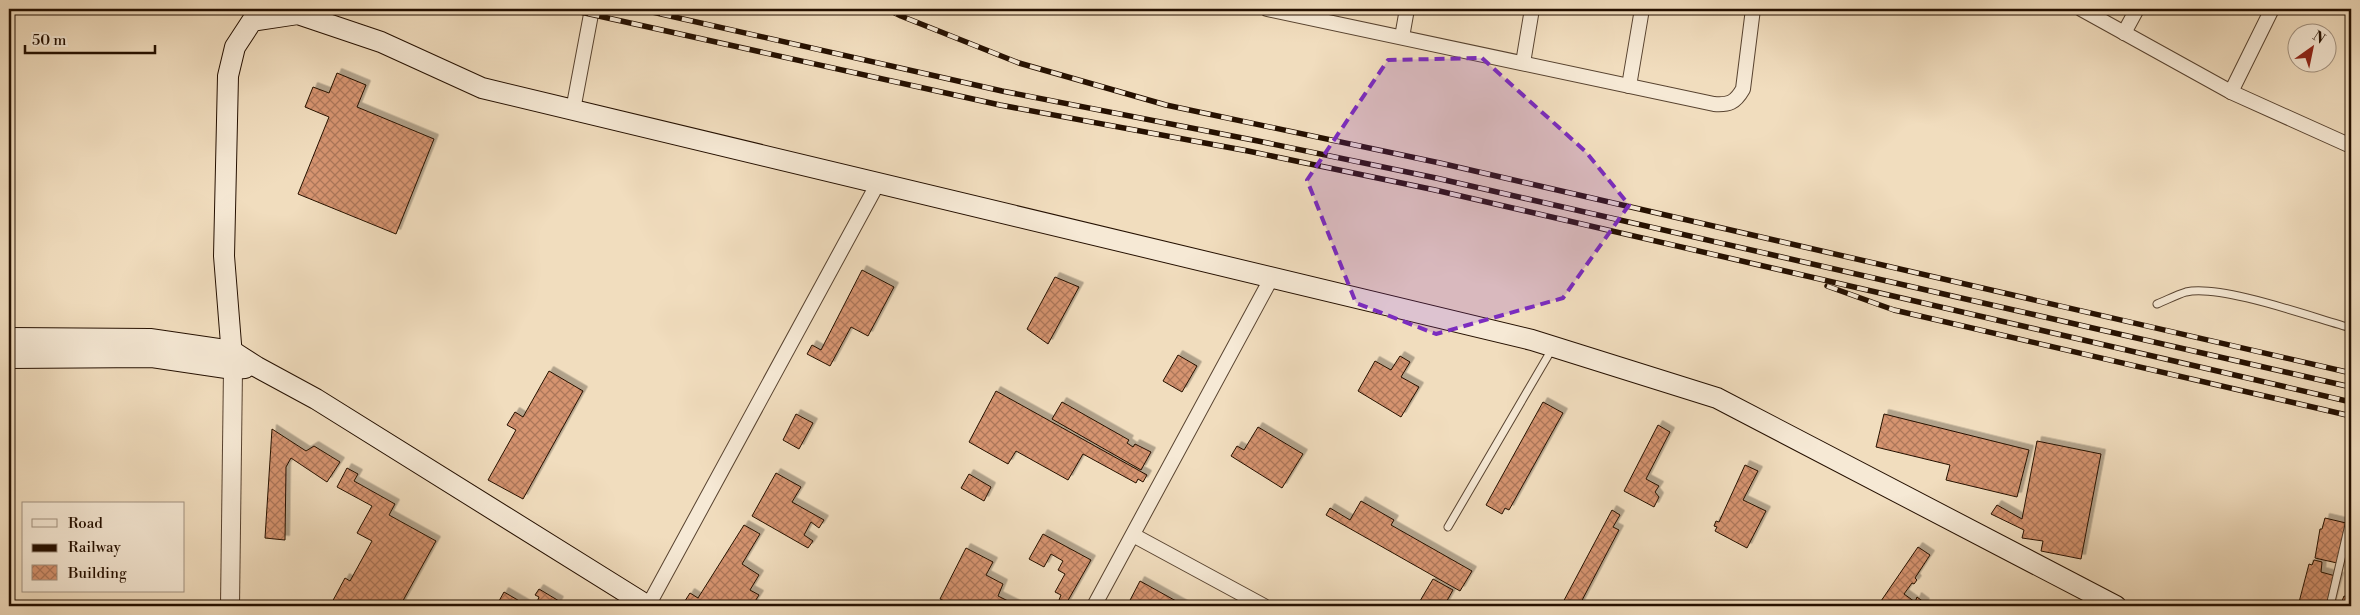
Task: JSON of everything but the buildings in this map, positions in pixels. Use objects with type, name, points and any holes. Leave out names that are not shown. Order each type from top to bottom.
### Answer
[{"type":"main road","points":[[233,360],[224,256],[228,76],[235,47],[252,21],[298,14],[381,42],[482,88],[1553,346],[1717,398],[2116,606]]},
{"type":"main road","points":[[9,338],[150,339],[257,367],[316,399],[648,606]]},
{"type":"main road","points":[[9,358],[152,357],[233,360]]},
{"type":"street","points":[[573,110],[592,9]]},
{"type":"street","points":[[1267,9],[1290,11],[1628,86],[1727,105],[1736,100],[1743,89],[1753,9]]},
{"type":"street","points":[[1402,37],[1407,9]]},
{"type":"street","points":[[1523,63],[1532,9]]},
{"type":"street","points":[[1628,86],[1642,9]]},
{"type":"street","points":[[2081,9],[2232,92],[2351,146]]},
{"type":"street","points":[[2124,33],[2137,9]]},
{"type":"street","points":[[2232,92],[2272,9]]},
{"type":"street","points":[[648,606],[878,183]]},
{"type":"street","points":[[1094,606],[1272,277]]},
{"type":"street","points":[[230,606],[233,360]]},
{"type":"street","points":[[1133,534],[1264,606]]},
{"type":"lane","points":[[2157,304],[2187,292],[2209,292],[2236,296],[2351,328]]},
{"type":"lane","points":[[1448,527],[1553,346]]},
{"type":"lane","points":[[2330,606],[2351,516]]},
{"type":"highlighted area","points":[[1482,58],[1586,152],[1629,205],[1563,298],[1436,334],[1356,303],[1307,180],[1388,60]]},
{"type":"railway","points":[[567,9],[1000,105],[1248,151],[1435,190],[2351,402]]},
{"type":"railway","points":[[639,9],[1002,91],[1436,178],[2351,387]]},
{"type":"railway","points":[[887,9],[1019,63],[1166,105],[1440,163],[2351,373]]},
{"type":"railway","points":[[1827,286],[1894,310],[2351,416]]}]
